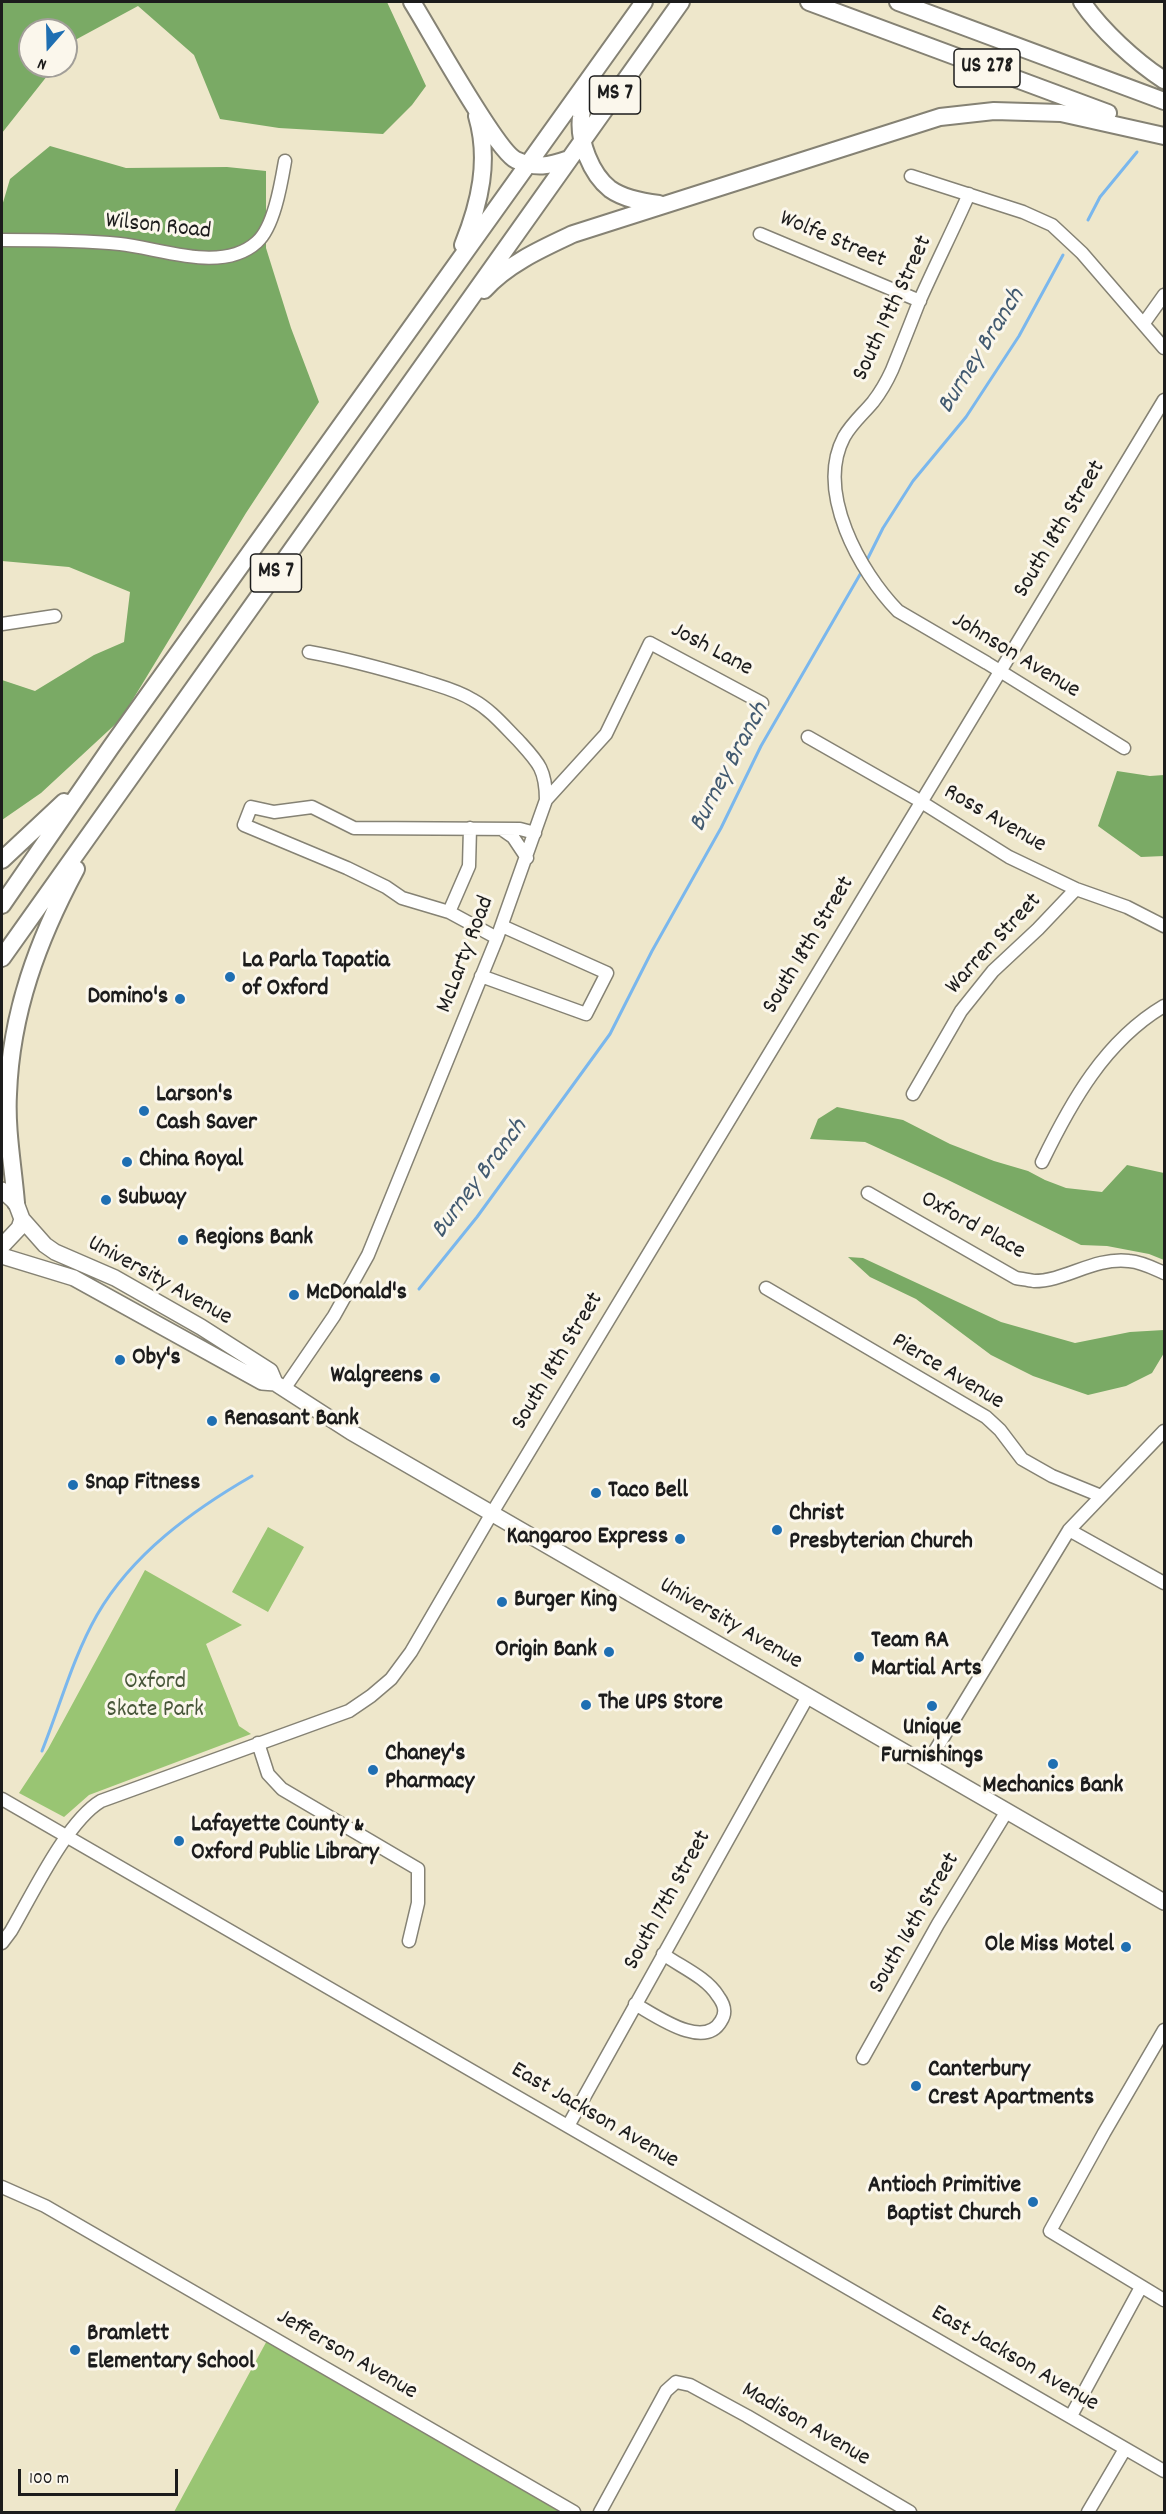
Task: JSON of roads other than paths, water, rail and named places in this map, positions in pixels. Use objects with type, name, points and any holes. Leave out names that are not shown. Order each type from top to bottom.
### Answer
[{"type":"highway","points":[[412,2],[474,103],[513,159],[548,166],[569,159]]},
{"type":"highway","name":"MS 7","points":[[2,905],[111,747],[644,2]]},
{"type":"highway","name":"MS 7","points":[[2,958],[681,2]]},
{"type":"highway","name":"US 278","points":[[809,2],[1164,135]]},
{"type":"highway","name":"US 278","points":[[898,2],[1164,101]]},
{"type":"highway","points":[[1082,2],[1122,46],[1164,80]]},
{"type":"highway","points":[[609,49],[592,82],[584,104],[581,118],[582,141],[596,174],[610,189],[642,202],[668,204]]},
{"type":"highway","points":[[453,269],[469,230],[484,172],[482,138],[474,103]]},
{"type":"highway","points":[[442,338],[488,286],[546,247],[573,234],[913,124],[966,113],[1061,112],[1164,135]]},
{"type":"highway","points":[[2,860],[58,808],[111,747]]},
{"type":"highway","points":[[16,1203],[9,1150],[8,1096],[16,1018],[39,945],[94,828]]},
{"type":"main road","name":"University Avenue","points":[[2,1190],[16,1203],[22,1219],[45,1245],[55,1252],[115,1278],[201,1327],[270,1371],[280,1386]]},
{"type":"main road","points":[[2,1246],[19,1228],[22,1219]]},
{"type":"main road","name":"University Avenue","points":[[2,1256],[74,1278],[262,1382],[280,1386],[351,1432],[1164,1902]]},
{"type":"street","name":"Wilson Road","points":[[2,240],[48,239],[123,244],[169,254],[213,257],[236,254],[257,242],[268,226],[281,185],[285,161]]},
{"type":"street","points":[[911,176],[1023,212],[1052,225],[1082,253],[1164,348]]},
{"type":"street","name":"South 19th Street","points":[[887,599],[858,557],[847,536],[836,491],[836,463],[843,439],[855,420],[874,401],[891,373],[920,301],[969,194]]},
{"type":"street","name":"Wolfe Street","points":[[760,234],[920,301]]},
{"type":"street","points":[[1144,323],[1164,295]]},
{"type":"street","name":"South 18th Street","points":[[2,1943],[67,1836],[89,1809],[101,1801],[349,1711],[391,1679],[411,1652],[1164,400]]},
{"type":"street","name":"Johnson Avenue","points":[[887,599],[898,611],[1124,748]]},
{"type":"street","points":[[2,624],[55,616]]},
{"type":"street","name":"Josh Lane","points":[[546,800],[555,793],[606,734],[650,643],[762,703]]},
{"type":"street","name":"McLarty Road","points":[[280,1386],[334,1316],[368,1255],[500,932],[546,800],[546,782],[542,769],[490,711],[474,700],[457,692],[363,662],[309,652]]},
{"type":"street","name":"Ross Avenue","points":[[808,736],[922,802],[1009,857],[1076,889],[1127,907],[1164,926]]},
{"type":"street","points":[[481,976],[586,1014],[607,973],[449,912],[402,898],[386,887],[347,868],[244,825],[251,807],[274,812],[312,807],[354,828],[520,829],[535,833]]},
{"type":"street","points":[[449,912],[469,866],[471,828]]},
{"type":"street","points":[[503,830],[513,837],[527,858]]},
{"type":"street","name":"Warren Street","points":[[913,1094],[961,1011],[993,971],[1076,889]]},
{"type":"street","points":[[1042,1162],[1066,1112],[1087,1079],[1120,1042],[1149,1015],[1164,1006]]},
{"type":"street","name":"Oxford Place","points":[[868,1193],[1016,1278],[1034,1281],[1048,1279],[1088,1265],[1110,1261],[1130,1261],[1164,1273]]},
{"type":"street","name":"Pierce Avenue","points":[[766,1288],[986,1417],[1000,1430],[1022,1459],[1052,1476],[1101,1496]]},
{"type":"street","points":[[927,1764],[1069,1530],[1164,1431]]},
{"type":"street","points":[[1069,1530],[1164,1583]]},
{"type":"street","name":"South 17th Street","points":[[568,2126],[808,1696]]},
{"type":"street","points":[[258,1743],[268,1774],[282,1789],[418,1869],[418,1903],[409,1941]]},
{"type":"street","name":"East Jackson Avenue","points":[[2,1799],[1164,2471]]},
{"type":"street","name":"South 16th Street","points":[[863,2058],[938,1924],[1007,1811]]},
{"type":"street","points":[[635,2004],[686,2031],[708,2032],[718,2027],[725,2009],[718,1995],[702,1980],[663,1954]]},
{"type":"street","points":[[1164,2030],[1050,2231],[1113,2267],[1164,2300]]},
{"type":"street","name":"Jefferson Avenue","points":[[2,2187],[56,2211],[574,2512]]},
{"type":"street","points":[[1071,2416],[1141,2287]]},
{"type":"street","name":"Madison Avenue","points":[[600,2512],[666,2391],[676,2382],[700,2390],[890,2507],[910,2512]]},
{"type":"street","points":[[1088,2512],[1125,2449]]},
{"type":"waterway","name":"Burney Branch","points":[[1088,220],[1100,197],[1137,152]]},
{"type":"waterway","name":"Burney Branch","points":[[866,562],[883,528],[913,481],[966,417],[1019,336],[1063,255]]},
{"type":"waterway","name":"Burney Branch","points":[[419,1289],[477,1217],[610,1034],[652,951],[721,828],[761,746],[862,571]]},
{"type":"waterway","name":"Burney Branch","points":[[42,1751],[88,1631],[111,1593],[146,1553],[166,1535],[208,1503],[252,1476]]},
{"type":"place","name":"La Parla Tapatia of Oxford","points":[[230,977]]},
{"type":"place","name":"Domino's","points":[[180,999]]},
{"type":"place","name":"Larson's Cash Saver","points":[[144,1111]]},
{"type":"place","name":"China Royal","points":[[127,1162]]},
{"type":"place","name":"Subway","points":[[106,1200]]},
{"type":"place","name":"Regions Bank","points":[[183,1240]]},
{"type":"place","name":"McDonald's","points":[[294,1295]]},
{"type":"place","name":"Oby's","points":[[120,1360]]},
{"type":"place","name":"Walgreens","points":[[435,1378]]},
{"type":"place","name":"Renasant Bank","points":[[212,1421]]},
{"type":"place","name":"Snap Fitness","points":[[73,1485]]},
{"type":"place","name":"Taco Bell","points":[[596,1493]]},
{"type":"place","name":"Christ Presbyterian Church","points":[[777,1530]]},
{"type":"place","name":"Kangaroo Express","points":[[680,1539]]},
{"type":"place","name":"Burger King","points":[[502,1602]]},
{"type":"place","name":"Origin Bank","points":[[609,1652]]},
{"type":"place","name":"Team RA Martial Arts","points":[[859,1657]]},
{"type":"place","name":"The UPS Store","points":[[586,1705]]},
{"type":"place","name":"Unique Furnishings","points":[[932,1706]]},
{"type":"place","name":"Mechanics Bank","points":[[1053,1764]]},
{"type":"place","name":"Chaney's Pharmacy","points":[[373,1770]]},
{"type":"place","name":"Lafayette County & Oxford Public Library","points":[[179,1841]]},
{"type":"place","name":"Ole Miss Motel","points":[[1126,1947]]},
{"type":"place","name":"Canterbury Crest Apartments","points":[[916,2086]]},
{"type":"place","name":"Antioch Primitive Baptist Church","points":[[1033,2202]]},
{"type":"place","name":"Bramlett Elementary School","points":[[75,2350]]},
{"type":"park label","name":"Oxford Skate Park","points":[[155,1698]]}]
